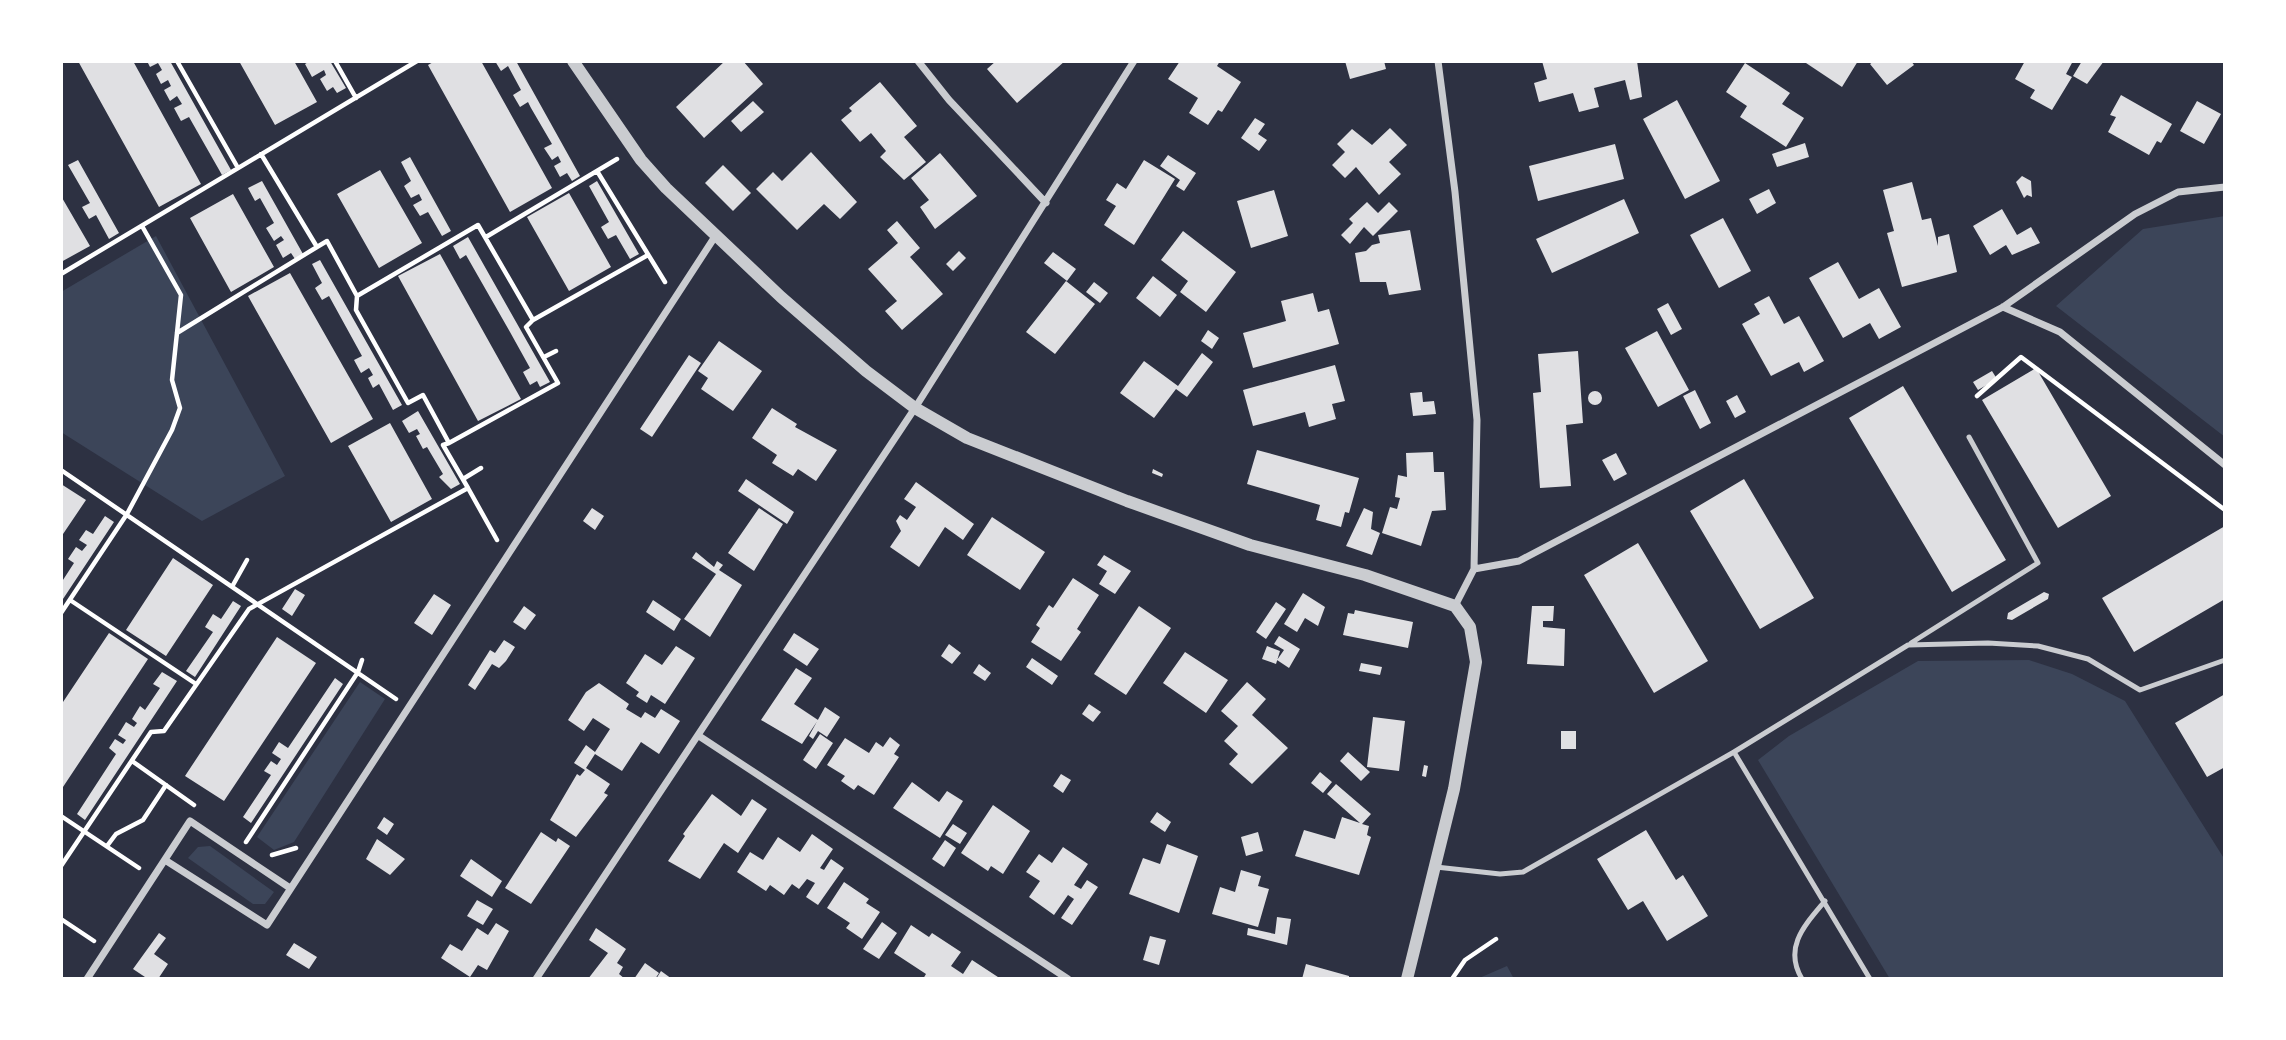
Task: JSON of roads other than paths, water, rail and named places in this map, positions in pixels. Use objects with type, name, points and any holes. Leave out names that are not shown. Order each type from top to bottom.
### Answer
[{"type":"street","points":[[573,61],[634,149],[666,188],[866,371],[915,408],[967,438],[1127,501],[1250,545],[1365,575],[1455,606],[1469,627],[1476,662],[1454,789],[1407,979]]},
{"type":"street","points":[[918,61],[949,100],[1046,203]]},
{"type":"street","points":[[536,979],[915,408],[1134,61]]},
{"type":"street","points":[[1438,61],[1455,192],[1477,420],[1474,569],[1455,606]]},
{"type":"street","points":[[1474,569],[1519,561],[2003,307],[2135,214],[2178,192],[2225,187]]},
{"type":"street","points":[[165,860],[267,925],[716,234]]},
{"type":"street","points":[[2003,307],[2060,332],[2225,465]]},
{"type":"street","points":[[699,736],[1068,979]]},
{"type":"street","points":[[87,979],[190,821],[290,888]]},
{"type":"lane","points":[[1436,867],[1500,874],[1523,872],[1734,752],[2038,563],[1969,437]]},
{"type":"lane","points":[[1908,645],[2038,646],[2088,659],[2140,690],[2225,660]]},
{"type":"lane","points":[[1734,752],[1870,979]]},
{"type":"lane","points":[[1802,979],[1794,956],[1797,937],[1825,901]]}]
